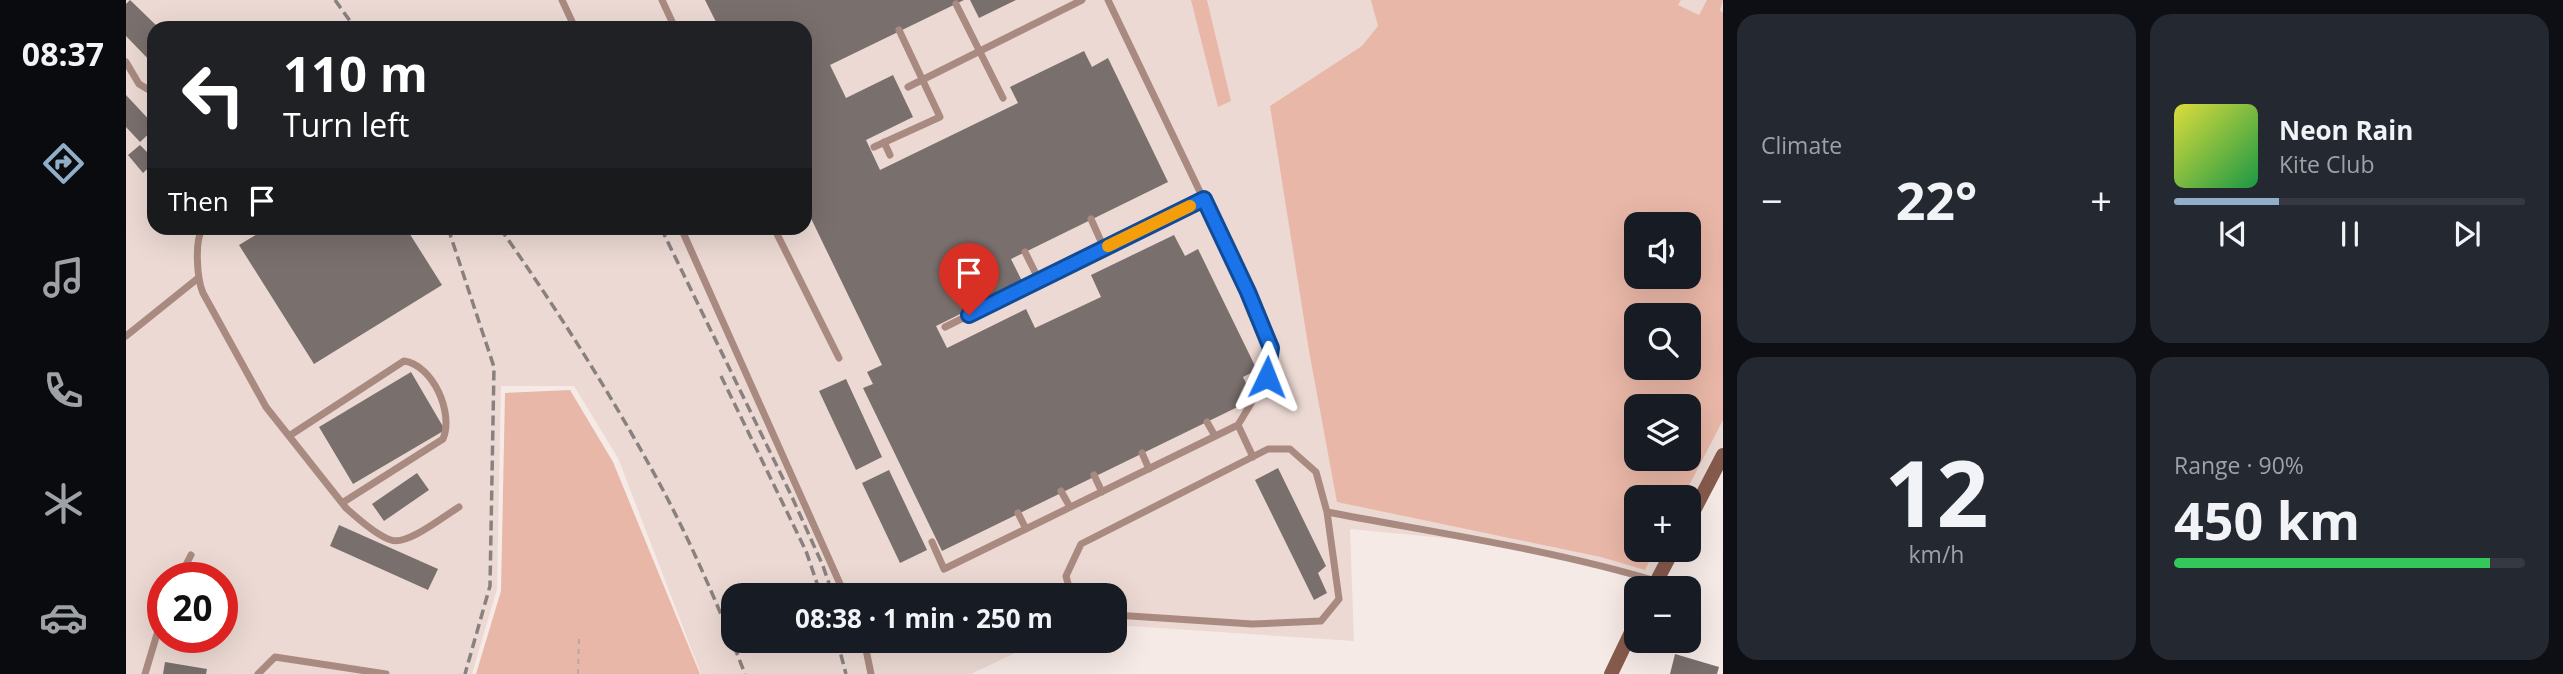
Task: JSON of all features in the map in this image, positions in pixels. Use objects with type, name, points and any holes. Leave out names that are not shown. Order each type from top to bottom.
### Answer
[{"type":"main road","points":[[1701,497],[1723,455]]},
{"type":"main road","points":[[1611,674],[1624,647]]},
{"type":"lane","points":[[562,0],[572,21]]},
{"type":"lane","points":[[662,0],[672,21]]},
{"type":"lane","points":[[908,87],[1082,0]]},
{"type":"lane","points":[[932,542],[944,569],[1070,508],[1238,425],[1267,377],[1271,348],[1248,292],[1108,0]]},
{"type":"lane","points":[[956,4],[1003,98]]},
{"type":"lane","points":[[874,147],[940,117],[899,30]]},
{"type":"lane","points":[[126,62],[139,83],[147,89]]},
{"type":"lane","points":[[884,142],[890,155]]},
{"type":"lane","points":[[945,327],[1204,199]]},
{"type":"lane","points":[[1091,219],[1104,248]]},
{"type":"lane","points":[[199,235],[197,279],[203,293],[266,407],[342,503],[360,521],[391,541],[405,541],[459,507]]},
{"type":"lane","points":[[684,235],[840,583]]},
{"type":"lane","points":[[778,235],[839,358]]},
{"type":"lane","points":[[1025,252],[1039,280]]},
{"type":"lane","points":[[126,336],[197,279]]},
{"type":"lane","points":[[289,436],[404,361],[413,362],[423,368],[444,404],[447,429],[443,439],[342,503]]},
{"type":"lane","points":[[1207,422],[1215,436]]},
{"type":"lane","points":[[1238,425],[1253,457]]},
{"type":"lane","points":[[1068,583],[1066,576],[1081,544],[1268,449],[1290,449],[1317,472],[1327,512],[1339,599],[1321,621],[1252,624],[1127,616]]},
{"type":"lane","points":[[1142,453],[1149,468]]},
{"type":"lane","points":[[1094,475],[1102,492]]},
{"type":"lane","points":[[1060,491],[1070,508]]},
{"type":"lane","points":[[1327,512],[1618,569],[1635,576]]},
{"type":"lane","points":[[1018,513],[1026,529]]},
{"type":"lane","points":[[187,562],[191,555]]},
{"type":"lane","points":[[145,674],[151,653]]},
{"type":"lane","points":[[867,653],[871,674]]},
{"type":"lane","points":[[258,674],[275,657],[386,674]]},
{"type":"path","points":[[578,674],[579,638]]},
{"type":"shaded area","points":[[126,0],[1723,0],[1723,455],[1701,497],[1701,485],[1624,485],[1624,562],[1667,562],[1660,576],[1635,576],[1485,542],[1350,529],[1354,641],[1127,626],[1127,583],[721,583],[721,653],[1015,653],[971,674],[701,674],[618,458],[574,386],[501,386],[497,589],[472,674],[126,674]]},
{"type":"shaded area","points":[[1191,0],[1207,0],[1231,101],[1218,107]]},
{"type":"shaded area","points":[[1371,0],[1681,0],[1678,5],[1699,15],[1707,0],[1723,0],[1720,10],[1723,13],[1723,420],[1701,462],[1701,394],[1624,394],[1624,471],[1697,471],[1689,485],[1624,485],[1624,562],[1649,562],[1645,570],[1601,557],[1337,502],[1309,351],[1270,106],[1362,46],[1378,26]]},
{"type":"shaded area","points":[[570,390],[613,462],[700,674],[476,674],[501,591],[505,393]]},
{"type":"building","points":[[130,0],[152,21],[147,21],[147,58],[126,36],[126,4]]},
{"type":"building","points":[[705,0],[964,0],[830,65],[846,98],[893,75],[913,117],[866,140],[880,170],[1018,103],[1010,87],[1084,51],[1092,67],[1108,58],[1168,182],[1011,259],[1023,283],[936,326],[947,348],[1026,309],[1035,328],[1101,297],[1091,275],[1174,235],[1185,256],[1198,249],[1257,370],[1243,377],[1254,399],[942,551],[863,388],[873,384],[867,372],[882,365],[812,220],[812,21],[716,21]]},
{"type":"building","points":[[970,0],[1016,0],[979,18]]},
{"type":"building","points":[[126,95],[147,118],[147,136],[140,142],[126,127]]},
{"type":"building","points":[[140,145],[147,152],[147,169],[143,173],[128,155]]},
{"type":"building","points":[[255,235],[410,235],[442,285],[314,364],[239,245]]},
{"type":"building","points":[[411,372],[445,430],[353,484],[319,427]]},
{"type":"building","points":[[846,379],[882,457],[856,470],[819,391]]},
{"type":"building","points":[[1278,468],[1326,566],[1318,573],[1327,593],[1314,600],[1255,480]]},
{"type":"building","points":[[889,470],[927,550],[900,563],[862,483]]},
{"type":"building","points":[[417,473],[429,490],[384,521],[372,504]]},
{"type":"building","points":[[339,525],[438,569],[428,590],[330,546]]},
{"type":"building","points":[[1675,654],[1719,667],[1717,674],[1670,674]]},
{"type":"building","points":[[165,662],[207,669],[206,674],[163,674]]},
{"type":"railway","points":[[335,0],[350,21]]},
{"type":"railway","points":[[450,235],[494,367],[490,586],[465,674]]},
{"type":"railway","points":[[505,235],[585,356],[663,490],[707,581],[745,674]]},
{"type":"railway","points":[[664,235],[792,497],[829,583]]},
{"type":"railway","points":[[721,376],[806,551],[817,583]]},
{"type":"railway","points":[[840,653],[846,674]]},
{"type":"slow traffic","points":[[1108,246],[1190,206]]},
{"type":"route","points":[[969,315],[1204,199],[1271,348],[1267,377]]}]
